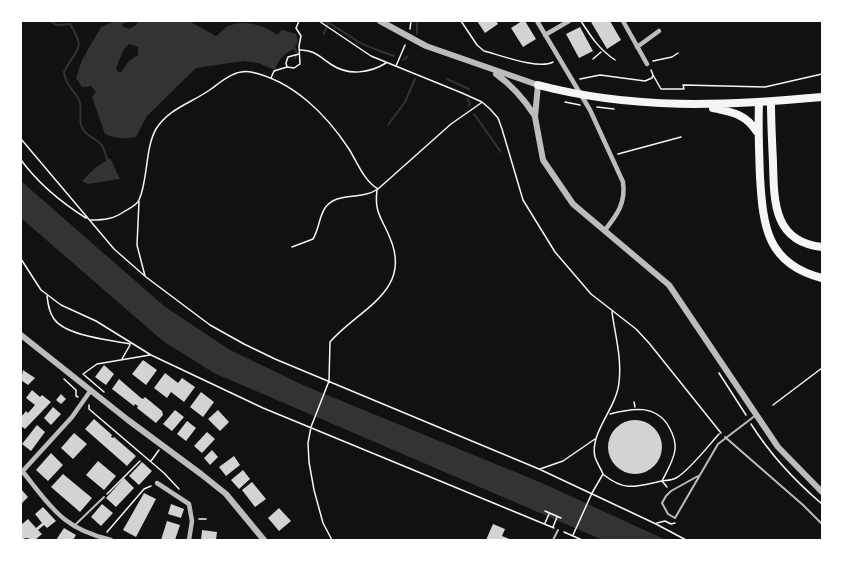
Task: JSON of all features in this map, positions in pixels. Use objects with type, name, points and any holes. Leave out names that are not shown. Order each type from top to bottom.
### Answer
[{"type":"highway","points":[[538,85],[606,100],[698,104],[759,103],[822,97]]},
{"type":"highway","points":[[771,102],[774,196],[779,218],[792,235],[800,241],[822,247]]},
{"type":"highway","points":[[759,103],[757,132],[764,219],[770,241],[779,255],[795,268],[822,278]]},
{"type":"highway","points":[[698,104],[743,116],[757,132]]},
{"type":"street","points":[[380,21],[426,46],[538,85],[535,117],[543,160],[573,204],[669,285],[778,447],[822,492]]},
{"type":"street","points":[[537,21],[587,106],[620,176],[624,190],[621,207],[605,230]]},
{"type":"street","points":[[545,35],[569,21]]},
{"type":"street","points":[[623,21],[647,64]]},
{"type":"street","points":[[637,47],[659,32]]},
{"type":"street","points":[[490,70],[510,84],[524,98],[535,117]]},
{"type":"street","points":[[21,335],[226,494],[264,540]]},
{"type":"street","points":[[90,390],[72,417],[22,473],[60,518],[90,535],[111,540]]},
{"type":"street","points":[[157,483],[189,504],[192,521],[189,540]]},
{"type":"lane","points":[[699,476],[666,496],[662,503],[668,514],[675,518],[718,444],[725,436],[756,415]]},
{"type":"lane","points":[[725,436],[822,524]]},
{"type":"lane","points":[[73,527],[104,497]]},
{"type":"lane","points":[[553,540],[558,530]]},
{"type":"path","points":[[271,78],[274,71],[287,67],[298,67],[301,62],[299,50],[301,36],[296,28],[299,21]]},
{"type":"path","points":[[319,21],[363,52],[482,102],[498,118],[519,192],[531,216],[555,252],[581,283],[636,329],[649,343],[725,436]]},
{"type":"path","points":[[409,32],[411,21]]},
{"type":"path","points":[[461,21],[477,45],[484,51],[540,65],[550,65],[559,58]]},
{"type":"path","points":[[581,21],[593,41],[615,60]]},
{"type":"path","points":[[395,67],[405,45]]},
{"type":"path","points":[[299,50],[313,51],[332,65],[347,72],[365,71],[386,63]]},
{"type":"path","points":[[593,58],[602,51]]},
{"type":"path","points":[[678,53],[647,64],[661,89],[684,89],[683,85],[765,87],[822,74]]},
{"type":"path","points":[[287,67],[288,57],[300,54]]},
{"type":"path","points":[[146,277],[137,245],[139,200],[152,140],[162,121],[178,108],[199,98],[238,72],[250,72],[271,78],[296,92],[320,113],[348,147],[372,186],[378,189]]},
{"type":"path","points":[[585,78],[600,75],[645,81],[653,75]]},
{"type":"path","points":[[292,247],[313,239],[325,209],[330,203],[345,197],[369,195],[459,117],[482,102]]},
{"type":"path","points":[[565,102],[614,110]]},
{"type":"path","points":[[611,156],[681,136]]},
{"type":"path","points":[[21,139],[114,249],[194,314],[236,340],[275,359],[592,492],[686,540]]},
{"type":"path","points":[[21,160],[31,174],[62,203],[89,220],[112,218],[126,211],[139,200]]},
{"type":"path","points":[[332,540],[323,523],[311,475],[308,443],[311,427],[329,381],[330,342],[343,328],[376,303],[392,280],[395,270],[390,237],[377,212],[378,189]]},
{"type":"path","points":[[21,259],[46,294],[61,305],[96,321],[151,355],[263,408],[582,540]]},
{"type":"path","points":[[46,294],[50,311],[55,320],[66,330],[132,345]]},
{"type":"path","points":[[612,311],[620,373],[617,395],[596,439],[596,457],[603,474],[612,482],[630,487],[642,487],[675,479],[721,432]]},
{"type":"path","points":[[121,360],[132,345]]},
{"type":"path","points":[[99,397],[105,391],[83,374],[97,363],[151,355]]},
{"type":"path","points":[[773,405],[822,368]]},
{"type":"path","points":[[82,400],[182,492]]},
{"type":"path","points":[[634,402],[634,408]]},
{"type":"path","points":[[609,414],[634,408],[659,415],[672,432],[675,448],[662,481]]},
{"type":"path","points":[[539,469],[563,462],[596,439]]},
{"type":"path","points":[[150,461],[157,452]]},
{"type":"path","points":[[104,497],[140,461]]},
{"type":"path","points":[[573,536],[592,492],[603,474]]},
{"type":"path","points":[[662,481],[671,491]]},
{"type":"path","points":[[102,538],[144,489],[157,483]]},
{"type":"path","points":[[545,511],[561,518]]},
{"type":"path","points":[[197,512],[198,519],[206,519]]},
{"type":"path","points":[[544,524],[549,513]]},
{"type":"path","points":[[552,527],[557,516]]},
{"type":"path","points":[[656,524],[675,522]]},
{"type":"shaded area","points":[[115,21],[132,21],[122,24],[129,29],[138,21],[189,21],[216,36],[228,26],[247,23],[267,28],[277,35],[282,30],[296,34],[298,41],[294,49],[280,59],[275,70],[258,63],[244,61],[196,68],[147,116],[136,137],[120,138],[105,134],[92,97],[96,92],[91,86],[82,87],[76,78],[82,60],[101,27]],"holes":[[[129,44],[138,47],[138,55],[129,61],[121,72],[118,72],[116,68],[124,49]]]},
{"type":"shaded area","points":[[110,158],[120,179],[88,184],[82,181],[95,168]]},
{"type":"shaded area","points":[[21,181],[164,306],[230,350],[305,386],[542,483],[666,540],[603,540],[214,373],[163,341],[21,218]]},
{"type":"building","points":[[477,21],[496,21],[498,24],[485,33]]},
{"type":"building","points":[[525,21],[536,39],[523,47],[511,28]]},
{"type":"building","points":[[592,21],[610,21],[621,40],[607,49]]},
{"type":"building","points":[[580,27],[593,51],[579,58],[566,34]]},
{"type":"building","points":[[143,360],[157,370],[146,385],[132,374]]},
{"type":"building","points":[[104,365],[114,374],[106,385],[95,377]]},
{"type":"building","points":[[23,370],[35,378],[28,385],[21,380]]},
{"type":"building","points":[[165,373],[178,383],[182,378],[195,387],[184,402],[171,392],[167,398],[154,388]]},
{"type":"building","points":[[119,379],[141,398],[145,397],[162,411],[163,415],[156,423],[137,408],[138,406],[135,404],[134,406],[112,389]]},
{"type":"building","points":[[32,390],[51,402],[25,429],[21,426],[21,414],[23,415],[26,411],[28,413],[35,405],[26,398]]},
{"type":"building","points":[[201,392],[214,402],[203,417],[190,407]]},
{"type":"building","points":[[61,394],[66,399],[61,404],[56,400]]},
{"type":"building","points":[[53,407],[61,414],[51,425],[44,418]]},
{"type":"building","points":[[175,410],[184,417],[172,431],[163,424]]},
{"type":"building","points":[[218,410],[229,422],[220,431],[208,419]]},
{"type":"building","points":[[94,419],[112,435],[111,437],[114,437],[136,456],[127,466],[85,429]]},
{"type":"building","points":[[635,420],[645,422],[654,428],[660,437],[662,447],[660,457],[654,466],[645,472],[635,474],[625,472],[616,466],[610,457],[608,447],[610,437],[616,428],[625,422]]},
{"type":"building","points":[[187,421],[196,428],[186,441],[177,434]]},
{"type":"building","points":[[37,425],[45,432],[31,451],[22,444]]},
{"type":"building","points":[[207,432],[215,439],[202,453],[194,446]]},
{"type":"building","points":[[74,433],[87,444],[73,459],[61,448]]},
{"type":"building","points":[[212,450],[218,457],[210,465],[204,458]]},
{"type":"building","points":[[51,453],[63,465],[48,481],[36,470]]},
{"type":"building","points":[[234,456],[240,465],[226,476],[219,467]]},
{"type":"building","points":[[98,461],[116,476],[104,490],[86,475]]},
{"type":"building","points":[[142,462],[152,471],[139,485],[129,476]]},
{"type":"building","points":[[243,470],[250,479],[239,489],[231,480]]},
{"type":"building","points":[[63,474],[92,498],[80,512],[51,487]]},
{"type":"building","points":[[124,478],[134,488],[116,507],[106,498]]},
{"type":"building","points":[[252,482],[266,499],[255,507],[242,490]]},
{"type":"building","points":[[21,489],[28,497],[21,504]]},
{"type":"building","points":[[144,493],[156,499],[136,537],[123,530]]},
{"type":"building","points":[[102,504],[113,513],[101,526],[91,517]]},
{"type":"building","points":[[171,504],[184,509],[181,518],[168,514]]},
{"type":"building","points":[[43,507],[56,521],[47,528],[44,525],[38,530],[42,534],[35,540],[26,538],[21,540],[21,525],[28,519],[36,528],[42,523],[35,514]]},
{"type":"building","points":[[279,508],[291,521],[279,531],[268,518]]},
{"type":"building","points":[[167,521],[180,525],[175,540],[161,540]]},
{"type":"building","points":[[493,524],[505,529],[502,536],[512,540],[486,540]]},
{"type":"building","points":[[64,528],[76,535],[73,540],[56,540]]},
{"type":"building","points":[[202,530],[217,532],[216,540],[201,540]]},
{"type":"waterway","points":[[50,21],[57,25],[70,24]]},
{"type":"waterway","points":[[324,21],[371,48],[394,56]]},
{"type":"waterway","points":[[417,21],[417,34]]},
{"type":"waterway","points":[[324,34],[328,23]]},
{"type":"waterway","points":[[70,24],[79,45],[64,72],[65,77],[80,103],[82,128],[85,133],[99,142],[107,160]]},
{"type":"waterway","points":[[295,48],[296,52]]},
{"type":"waterway","points":[[403,60],[408,56]]},
{"type":"waterway","points":[[388,125],[405,102],[415,79]]},
{"type":"waterway","points":[[447,79],[469,89]]},
{"type":"waterway","points":[[467,99],[469,106]]},
{"type":"waterway","points":[[474,114],[501,152]]}]
